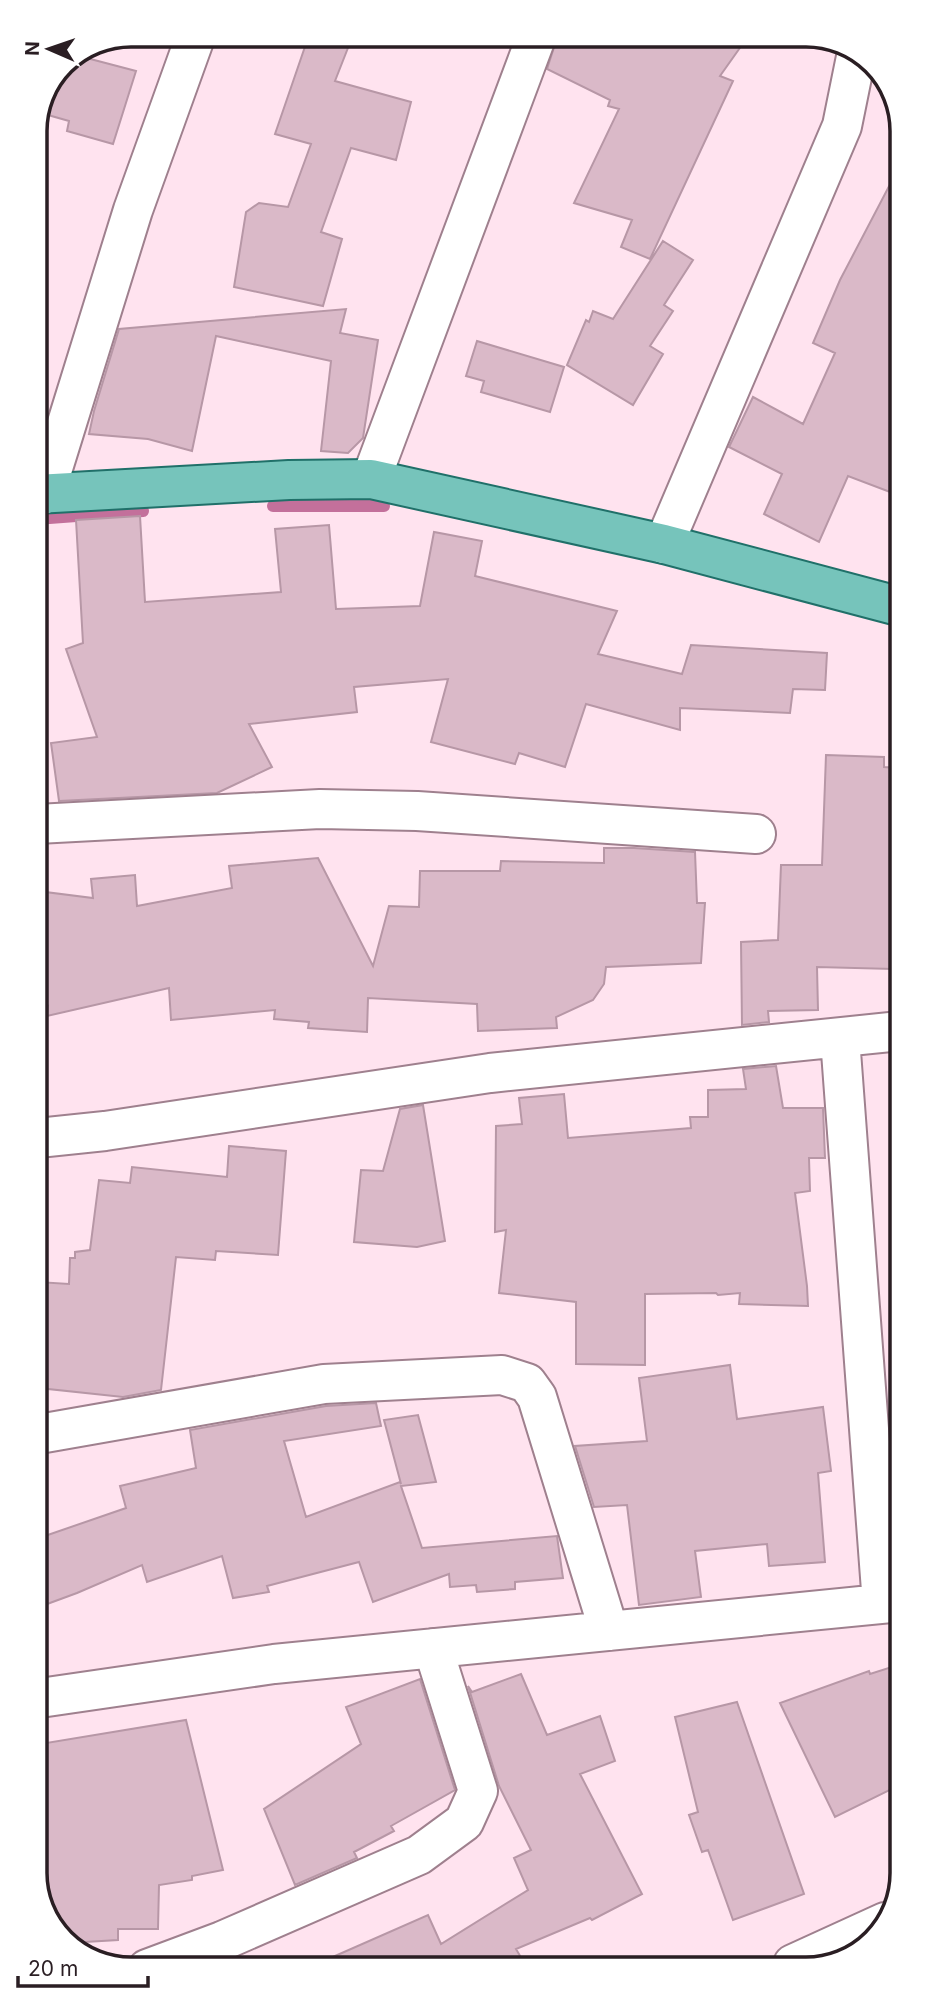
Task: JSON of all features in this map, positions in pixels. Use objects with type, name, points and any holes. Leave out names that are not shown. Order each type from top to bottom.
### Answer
[{"type":"main road","points":[[47,494],[289,480],[371,479],[664,544],[890,604]]},
{"type":"street","points":[[47,475],[132,210],[191,47]]},
{"type":"street","points":[[371,479],[533,47]]},
{"type":"street","points":[[664,544],[842,126],[854,63]]},
{"type":"street","points":[[47,823],[320,809],[417,811],[756,834]]},
{"type":"street","points":[[47,1137],[118,1129],[490,1073],[890,1032]]},
{"type":"street","points":[[841,1038],[890,1581]]},
{"type":"street","points":[[47,1433],[324,1384],[502,1375],[527,1383],[537,1397],[609,1631]]},
{"type":"street","points":[[47,1697],[274,1664],[890,1603]]},
{"type":"street","points":[[179,1957],[419,1855],[464,1822],[478,1791],[433,1648]]},
{"type":"street","points":[[809,1957],[866,1931]]},
{"type":"building","points":[[305,47],[348,47],[335,81],[411,102],[396,160],[351,148],[321,232],[342,239],[323,306],[234,287],[246,212],[259,203],[288,207],[311,144],[275,134]]},
{"type":"building","points":[[554,47],[741,47],[720,76],[733,81],[650,259],[621,247],[632,220],[574,203],[619,109],[608,106],[610,100],[547,69]]},
{"type":"building","points":[[90,59],[136,71],[113,144],[67,131],[69,121],[49,115],[50,110],[62,84],[84,84],[84,62]]},
{"type":"building","points":[[890,184],[890,492],[848,476],[819,542],[764,514],[782,474],[729,447],[753,397],[803,424],[835,353],[813,343],[840,280]]},
{"type":"building","points":[[663,241],[693,260],[664,305],[673,311],[650,346],[663,354],[633,405],[567,365],[586,320],[589,322],[593,311],[613,319]]},
{"type":"building","points":[[346,309],[340,333],[378,340],[363,438],[348,453],[321,451],[331,361],[216,336],[192,451],[148,439],[89,434],[119,329]]},
{"type":"building","points":[[477,341],[564,367],[550,412],[481,392],[484,381],[466,376]]},
{"type":"building","points":[[140,516],[145,602],[281,592],[275,529],[329,525],[336,609],[420,606],[434,532],[482,541],[475,576],[617,611],[598,654],[682,674],[691,645],[827,653],[825,690],[793,689],[790,713],[680,708],[680,730],[586,704],[565,767],[519,753],[515,764],[431,742],[448,679],[354,687],[357,712],[249,724],[272,767],[217,793],[59,801],[51,743],[97,737],[66,649],[83,643],[76,520]]},
{"type":"building","points":[[826,755],[884,757],[884,767],[890,767],[890,969],[817,967],[818,1010],[768,1011],[769,1022],[742,1025],[741,942],[778,940],[781,865],[822,865]]},
{"type":"building","points":[[604,848],[695,852],[697,903],[705,903],[701,963],[606,967],[604,984],[593,1000],[556,1017],[557,1028],[478,1031],[477,1004],[368,998],[367,1032],[308,1028],[309,1022],[274,1019],[275,1010],[171,1020],[169,988],[47,1016],[47,892],[93,898],[91,879],[135,875],[137,906],[232,888],[229,866],[318,858],[373,966],[389,906],[419,907],[420,871],[500,871],[501,861],[604,863]]},
{"type":"building","points":[[776,1066],[783,1108],[823,1108],[825,1158],[809,1158],[810,1191],[795,1193],[808,1306],[739,1304],[740,1293],[645,1294],[645,1365],[576,1364],[576,1302],[499,1293],[506,1230],[495,1232],[496,1126],[522,1124],[519,1098],[564,1094],[568,1138],[691,1128],[690,1117],[708,1117],[708,1090],[746,1089],[743,1069]]},
{"type":"building","points":[[423,1105],[445,1241],[417,1247],[354,1242],[361,1170],[383,1171],[400,1109]]},
{"type":"building","points":[[229,1146],[286,1151],[278,1255],[216,1251],[215,1260],[176,1257],[161,1390],[123,1397],[47,1389],[47,1283],[69,1284],[70,1258],[75,1258],[75,1252],[90,1250],[99,1180],[130,1183],[132,1167],[227,1177]]},
{"type":"building","points":[[730,1365],[737,1419],[823,1407],[831,1471],[818,1473],[825,1562],[769,1566],[767,1544],[695,1551],[701,1597],[639,1605],[627,1505],[594,1507],[575,1446],[647,1441],[639,1378]]},
{"type":"building","points":[[376,1403],[381,1426],[284,1441],[306,1517],[400,1482],[401,1484],[384,1420],[418,1415],[436,1482],[401,1486],[422,1548],[557,1536],[563,1578],[515,1582],[515,1589],[477,1592],[476,1585],[450,1587],[449,1574],[373,1602],[359,1562],[267,1586],[269,1592],[233,1598],[222,1556],[147,1582],[142,1565],[47,1604],[47,1535],[126,1508],[120,1486],[196,1468],[190,1430],[326,1406]]},
{"type":"building","points":[[890,1668],[890,1790],[835,1817],[780,1703],[869,1671],[870,1674]]},
{"type":"building","points":[[521,1674],[547,1735],[600,1716],[615,1761],[580,1774],[642,1894],[592,1920],[590,1918],[516,1949],[521,1957],[333,1957],[428,1915],[441,1944],[528,1890],[514,1858],[531,1850],[499,1786],[468,1686],[472,1692]]},
{"type":"building","points":[[420,1679],[455,1790],[391,1826],[394,1831],[354,1852],[357,1858],[295,1885],[264,1809],[361,1744],[346,1707]]},
{"type":"building","points":[[737,1702],[804,1894],[733,1920],[708,1850],[702,1852],[689,1815],[698,1812],[675,1717]]},
{"type":"building","points":[[186,1720],[223,1870],[192,1876],[192,1880],[159,1885],[158,1929],[118,1929],[118,1940],[85,1942],[80,1939],[59,1915],[49,1889],[47,1743]]},
{"type":"waterway","points":[[273,506],[384,506]]},
{"type":"waterway","points":[[47,518],[143,511]]}]
